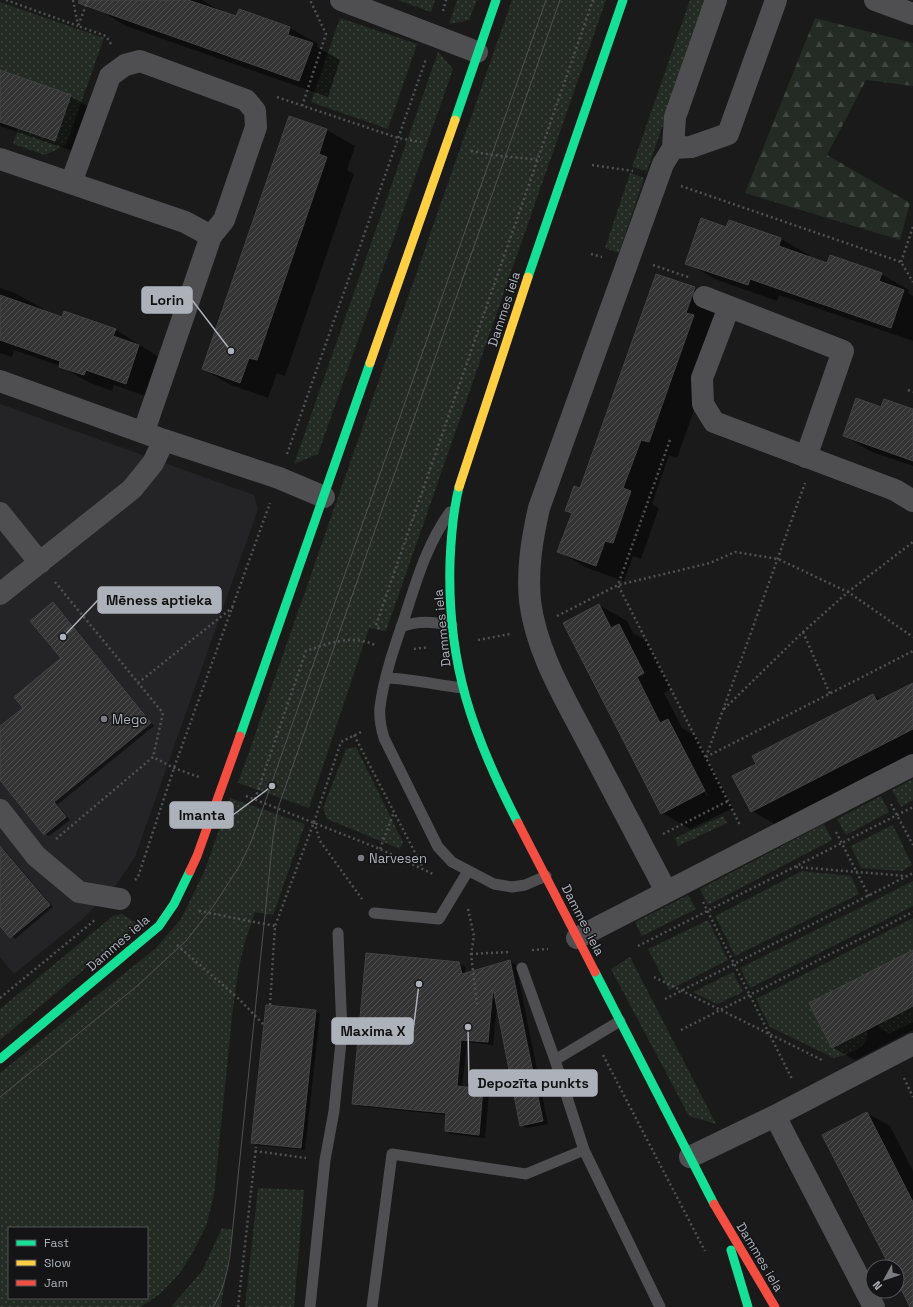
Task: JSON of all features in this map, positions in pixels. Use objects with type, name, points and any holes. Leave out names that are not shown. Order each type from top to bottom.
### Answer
[{"type":"street","points":[[341,0],[477,52]]},
{"type":"street","name":"Dammes iela","points":[[0,1059],[159,926],[177,898],[197,856],[324,497],[496,0]]},
{"type":"street","name":"Dammes iela","points":[[623,0],[566,163],[466,465],[455,505],[450,552],[450,600],[452,625],[462,688],[478,739],[500,788],[722,1220],[775,1307]]},
{"type":"street","points":[[666,891],[554,678],[536,627],[530,603],[528,580],[531,545],[540,508],[658,177],[663,164],[673,148],[675,117],[716,0]]},
{"type":"street","points":[[673,148],[691,147],[728,134],[776,0]]},
{"type":"street","points":[[876,0],[913,14]]},
{"type":"street","points":[[71,183],[110,76],[125,64],[140,61],[246,100],[255,111],[256,127],[224,220],[211,236],[144,431]]},
{"type":"street","points":[[0,159],[185,222],[211,236]]},
{"type":"street","points":[[704,297],[843,351],[810,458]]},
{"type":"street","points":[[728,307],[702,378],[703,404],[714,422],[896,490],[913,501]]},
{"type":"street","points":[[0,381],[144,431],[164,440],[279,478],[324,497]]},
{"type":"street","points":[[0,594],[132,489],[153,463],[164,440]]},
{"type":"street","points":[[0,513],[40,563]]},
{"type":"street","points":[[577,938],[751,847],[913,765]]},
{"type":"street","points":[[2,816],[36,856],[79,892],[120,899]]},
{"type":"street","points":[[690,1157],[775,1116],[913,1044]]},
{"type":"street","points":[[775,1116],[874,1307]]},
{"type":"street","name":"Dammes iela","points":[[722,1220],[748,1307]]},
{"type":"lane","points":[[455,505],[438,529],[425,555],[392,652],[380,707],[380,722],[384,738],[438,847],[452,862],[494,884],[512,887],[525,885],[546,876]]},
{"type":"lane","points":[[401,627],[413,622],[427,621],[452,625]]},
{"type":"lane","points":[[387,678],[409,679],[436,685],[462,688]]},
{"type":"lane","points":[[374,913],[439,919],[468,871]]},
{"type":"lane","points":[[310,1307],[325,1160],[334,1110],[342,1032],[338,933]]},
{"type":"lane","points":[[522,968],[555,1060],[584,1150],[660,1307]]},
{"type":"lane","points":[[555,1060],[620,1021]]},
{"type":"lane","points":[[372,1307],[392,1154],[526,1174],[584,1150]]},
{"type":"path","points":[[6,0],[106,36],[125,64]]},
{"type":"path","points":[[73,0],[78,26]]},
{"type":"path","points":[[78,26],[88,0]]},
{"type":"path","points":[[302,106],[326,34],[310,0]]},
{"type":"path","points":[[0,998],[120,899],[138,877],[174,768],[279,478],[446,0]]},
{"type":"path","points":[[392,652],[376,625],[593,0]]},
{"type":"path","points":[[246,100],[260,92],[398,138]]},
{"type":"path","points":[[445,145],[492,155],[620,168],[658,177],[901,262],[913,282]]},
{"type":"path","points":[[901,262],[913,227]]},
{"type":"path","points":[[630,257],[700,281],[704,297]]},
{"type":"path","points":[[908,390],[913,392]]},
{"type":"path","points":[[670,440],[618,585],[751,847]]},
{"type":"path","points":[[705,757],[778,559],[810,458]]},
{"type":"path","points":[[722,711],[803,632],[848,592],[913,542]]},
{"type":"path","points":[[506,636],[536,627],[618,585],[710,563],[735,552],[778,559],[848,592],[913,637]]},
{"type":"path","points":[[36,856],[153,757],[163,713],[40,563]]},
{"type":"path","points":[[138,684],[233,606]]},
{"type":"path","points":[[803,632],[830,694]]},
{"type":"path","points":[[254,799],[306,651],[345,639],[365,640],[392,652]]},
{"type":"path","points":[[705,757],[913,652]]},
{"type":"path","points":[[270,1005],[275,926],[314,822],[341,742],[380,722]]},
{"type":"path","points":[[354,735],[424,868]]},
{"type":"path","points":[[153,757],[174,768],[202,778]]},
{"type":"path","points":[[880,782],[913,845]]},
{"type":"path","points":[[241,794],[380,849],[424,868],[458,887],[468,906],[474,936],[471,954],[478,1004]]},
{"type":"path","points":[[642,845],[728,801]]},
{"type":"path","points":[[638,946],[913,807]]},
{"type":"path","points":[[824,810],[869,896]]},
{"type":"path","points":[[380,849],[394,812]]},
{"type":"path","points":[[314,822],[320,841],[364,902],[374,913]]},
{"type":"path","points":[[796,866],[908,876]]},
{"type":"path","points":[[665,999],[913,873]]},
{"type":"path","points":[[197,911],[275,926]]},
{"type":"path","points":[[708,911],[804,1101]]},
{"type":"path","points":[[681,1030],[913,912]]},
{"type":"path","points":[[159,926],[179,948],[240,1000],[263,1024]]},
{"type":"path","points":[[654,977],[720,1010],[769,1032],[830,1064],[866,1068]]},
{"type":"path","points":[[593,1038],[616,1078],[708,1256]]},
{"type":"path","points":[[903,1078],[913,1097]]},
{"type":"path","points":[[238,1307],[256,1147]]},
{"type":"path","points":[[255,1152],[325,1160]]},
{"type":"shaded area","points":[[0,404],[254,495],[258,509],[135,857],[116,885],[81,920],[14,974],[0,957]]},
{"type":"green space","points":[[398,0],[435,0],[431,12]]},
{"type":"green space","points":[[457,0],[477,0],[469,20],[449,24]]},
{"type":"green space","points":[[512,0],[606,0],[386,631],[369,628],[309,808],[238,783]]},
{"type":"green space","points":[[690,0],[706,0],[647,171],[632,167]]},
{"type":"green space","points":[[0,2],[104,38],[66,145],[45,155],[13,144],[18,129],[55,141],[70,95],[0,70]]},
{"type":"green space","points":[[340,18],[417,44],[388,129],[311,102]]},
{"type":"green space","points":[[815,18],[913,43],[913,86],[866,80],[827,155],[910,203],[900,240],[745,193]]},
{"type":"green space","points":[[438,52],[453,69],[318,454],[294,464]]},
{"type":"green space","points":[[630,173],[644,178],[619,253],[605,248]]},
{"type":"green space","points":[[356,747],[403,842],[400,849],[327,819],[323,808],[346,749]]},
{"type":"green space","points":[[913,779],[913,800],[901,807],[892,790]]},
{"type":"green space","points":[[881,796],[889,812],[846,835],[837,819]]},
{"type":"green space","points":[[230,798],[305,824],[273,915],[255,912],[244,945],[238,972],[232,1017],[214,1195],[206,1226],[192,1254],[179,1274],[160,1294],[141,1307],[0,1307],[0,1073],[156,948],[181,919],[205,870]]},
{"type":"green space","points":[[723,816],[727,823],[678,846],[675,838]]},
{"type":"green space","points":[[824,824],[832,840],[708,905],[700,889]]},
{"type":"green space","points":[[893,825],[912,865],[902,871],[861,868],[851,846]]},
{"type":"green space","points":[[802,871],[851,876],[859,894],[735,956],[715,916]]},
{"type":"green space","points":[[913,881],[913,906],[750,988],[740,968]]},
{"type":"green space","points":[[688,895],[696,909],[642,936],[635,922]]},
{"type":"green space","points":[[122,914],[138,924],[0,1040],[0,1009],[113,916]]},
{"type":"green space","points":[[913,918],[913,950],[809,1003],[832,1048],[866,1030],[866,1041],[862,1046],[845,1055],[834,1058],[770,1027],[756,999]]},
{"type":"green space","points":[[708,920],[728,960],[669,990],[648,949]]},
{"type":"green space","points":[[630,957],[716,1124],[689,1116],[611,969]]},
{"type":"green space","points":[[733,972],[743,992],[717,1004],[693,992]]},
{"type":"green space","points":[[913,1006],[913,1022],[889,1034],[880,1028],[878,1024]]},
{"type":"green space","points":[[258,1188],[304,1190],[294,1307],[245,1307]]},
{"type":"green space","points":[[222,1228],[233,1230],[221,1307],[171,1307],[202,1271]]},
{"type":"building","points":[[79,0],[188,0],[236,16],[239,9],[290,27],[288,35],[313,43],[299,81],[78,3]]},
{"type":"building","points":[[0,70],[71,95],[55,141],[0,122]]},
{"type":"building","points":[[289,116],[327,129],[319,154],[327,157],[257,360],[249,358],[240,383],[202,369]]},
{"type":"building","points":[[701,218],[726,227],[729,220],[781,238],[779,246],[827,263],[830,255],[882,273],[879,281],[904,290],[891,328],[750,279],[748,285],[685,264]]},
{"type":"building","points":[[656,274],[695,287],[686,313],[694,315],[649,442],[641,440],[623,488],[631,491],[613,543],[605,541],[596,566],[557,552],[572,513],[565,511],[574,486],[580,488]]},
{"type":"building","points":[[0,295],[62,317],[64,311],[116,329],[113,336],[139,345],[126,384],[86,370],[84,375],[59,367],[60,361],[0,340]]},
{"type":"building","points":[[856,398],[881,407],[884,399],[913,409],[913,461],[843,436]]},
{"type":"building","points":[[53,602],[151,723],[54,802],[66,817],[44,835],[0,780],[0,726],[23,708],[14,697],[61,658],[30,621]]},
{"type":"building","points":[[599,604],[611,628],[619,624],[644,673],[637,677],[660,723],[668,719],[705,791],[661,814],[563,623]]},
{"type":"building","points":[[913,683],[913,729],[751,812],[732,776],[756,764],[752,756],[873,694],[877,701]]},
{"type":"building","points":[[0,846],[50,905],[10,938],[0,926]]},
{"type":"building","points":[[913,950],[913,1006],[832,1048],[809,1003]]},
{"type":"building","points":[[366,953],[459,962],[462,974],[510,960],[543,1121],[520,1126],[493,988],[488,1042],[461,1040],[457,1086],[483,1089],[479,1135],[445,1131],[446,1113],[352,1104]]},
{"type":"building","points":[[266,1005],[316,1010],[301,1148],[251,1143]]},
{"type":"building","points":[[867,1112],[913,1202],[913,1307],[910,1307],[905,1297],[905,1259],[886,1259],[822,1135]]},
{"type":"tram line","points":[[0,1097],[137,986],[186,941],[215,904],[240,865],[251,842],[546,0]]},
{"type":"tram line","points":[[213,1307],[224,1282],[230,1255],[273,837],[278,808],[560,0]]},
{"type":"traffic: fast","points":[[455,120],[496,0]]},
{"type":"traffic: fast","points":[[528,277],[623,0]]},
{"type":"traffic: fast","points":[[240,736],[370,363]]},
{"type":"traffic: fast","points":[[459,487],[455,505],[450,562],[450,599],[458,666],[475,728],[518,823]]},
{"type":"traffic: fast","points":[[0,1059],[159,926],[174,904],[190,871]]},
{"type":"traffic: fast","points":[[595,972],[714,1204]]},
{"type":"traffic: fast","points":[[731,1250],[748,1307]]},
{"type":"traffic: slow","points":[[370,363],[455,120]]},
{"type":"traffic: slow","points":[[459,487],[528,277]]},
{"type":"traffic: jam","points":[[190,871],[197,856],[240,736]]},
{"type":"traffic: jam","points":[[518,823],[595,972]]},
{"type":"traffic: jam","points":[[714,1204],[775,1307]]},
{"type":"place","name":"Lorin","points":[[231,351]]},
{"type":"place","name":"Mēness aptieka","points":[[63,637]]},
{"type":"place","name":"Mego","points":[[104,719]]},
{"type":"place","name":"Imanta","points":[[272,786]]},
{"type":"place","name":"Narvesen","points":[[361,858]]},
{"type":"place","name":"Maxima X","points":[[419,984]]},
{"type":"place","name":"Depozīta punkts","points":[[468,1027]]}]
